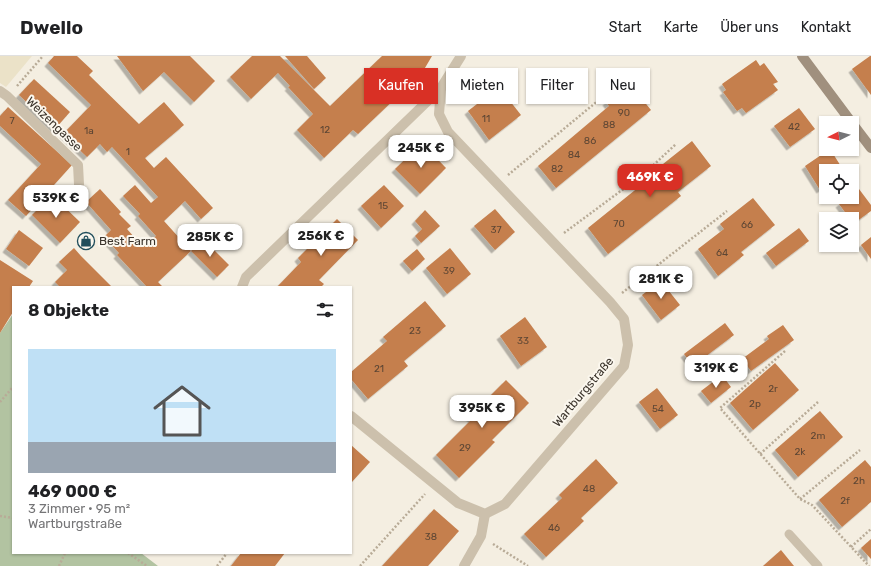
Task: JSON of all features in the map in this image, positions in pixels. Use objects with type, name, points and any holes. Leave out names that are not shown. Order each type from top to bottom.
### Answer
[{"type":"street","name":"Wartburgstraße","points":[[242,286],[246,277],[441,88],[461,56]]},
{"type":"street","points":[[802,56],[847,116]]},
{"type":"street","name":"Wartburgstraße","points":[[441,88],[440,114],[448,132],[610,302],[624,319],[628,345],[624,366],[505,504],[485,514]]},
{"type":"street","name":"Weizengasse","points":[[4,94],[78,165],[80,204]]},
{"type":"street","points":[[859,132],[871,148]]},
{"type":"street","points":[[352,417],[458,503],[485,514],[481,536],[464,566]]},
{"type":"lane","points":[[788,534],[818,566]]},
{"type":"path","points":[[4,94],[43,56]]},
{"type":"path","points":[[497,184],[596,102]]},
{"type":"path","points":[[552,242],[645,173],[676,144]]},
{"type":"path","points":[[610,302],[726,211]]},
{"type":"path","points":[[785,351],[720,408],[800,499],[812,505],[869,566]]},
{"type":"path","points":[[0,402],[12,388]]},
{"type":"path","points":[[760,454],[818,402]]},
{"type":"path","points":[[800,499],[860,450]]},
{"type":"path","points":[[360,566],[435,484]]},
{"type":"path","points":[[0,516],[12,518]]},
{"type":"path","points":[[851,547],[871,529]]},
{"type":"path","points":[[481,536],[528,566]]},
{"type":"path","points":[[59,566],[65,554]]},
{"type":"path","points":[[129,554],[147,566]]},
{"type":"path","points":[[217,566],[226,554]]},
{"type":"green space","points":[[12,315],[12,554],[142,554],[158,566],[0,566],[0,333]]},
{"type":"shaded area","points":[[0,56],[32,56],[6,87],[0,83]]},
{"type":"building","points":[[54,56],[77,56],[93,71],[89,75],[139,124],[164,102],[184,125],[145,158],[154,168],[166,157],[213,208],[201,219],[185,201],[164,221],[191,251],[158,282],[162,286],[146,286],[117,255],[119,253],[104,237],[111,230],[86,202],[100,189],[121,212],[119,214],[131,226],[127,229],[143,247],[156,236],[138,216],[140,214],[123,196],[135,185],[151,203],[158,197],[112,147],[107,152],[100,144],[87,157],[63,134],[91,105],[48,63]]},
{"type":"building","points":[[117,56],[190,56],[215,81],[194,102],[164,72],[143,91]]},
{"type":"building","points":[[252,56],[280,56],[330,106],[364,73],[364,104],[389,104],[358,134],[353,130],[324,158],[297,130],[313,114],[288,87],[290,86],[278,73],[251,99],[230,77]]},
{"type":"building","points":[[285,56],[307,56],[326,78],[314,89]]},
{"type":"building","points":[[382,56],[432,56],[425,68],[370,68]]},
{"type":"building","points":[[871,56],[871,95],[852,69]]},
{"type":"building","points":[[756,60],[760,66],[764,63],[778,82],[773,84],[778,90],[746,113],[742,108],[737,111],[723,92],[726,90],[722,84]]},
{"type":"building","points":[[34,79],[70,112],[55,129],[19,95]]},
{"type":"building","points":[[477,104],[512,104],[521,115],[489,140],[468,111]]},
{"type":"building","points":[[608,104],[646,104],[651,110],[556,188],[538,166],[609,106]]},
{"type":"building","points":[[8,107],[72,165],[26,216],[8,200],[41,164],[0,126],[0,116]]},
{"type":"building","points":[[799,108],[815,129],[790,147],[774,126]]},
{"type":"building","points":[[692,141],[711,166],[678,192],[681,196],[608,254],[588,228],[660,170],[658,168]]},
{"type":"building","points":[[422,143],[446,168],[420,194],[395,169]]},
{"type":"building","points":[[820,156],[834,156],[840,164],[819,164],[819,188],[805,166]]},
{"type":"building","points":[[384,185],[404,206],[381,228],[361,206]]},
{"type":"building","points":[[859,189],[871,205],[871,211],[859,220],[859,212],[845,212],[839,204],[859,204]]},
{"type":"building","points":[[52,195],[80,222],[60,243],[32,215]]},
{"type":"building","points":[[753,198],[775,225],[741,252],[744,255],[718,276],[698,249],[724,229],[720,224]]},
{"type":"building","points":[[495,209],[515,232],[495,250],[474,226]]},
{"type":"building","points":[[425,210],[440,226],[421,243],[415,236],[422,229],[415,221]]},
{"type":"building","points":[[337,219],[358,240],[319,280],[324,284],[322,286],[278,286],[301,262],[298,258]]},
{"type":"building","points":[[799,228],[809,241],[776,266],[766,253]]},
{"type":"building","points":[[19,230],[43,248],[29,266],[6,249]]},
{"type":"building","points":[[871,237],[871,259],[861,245]]},
{"type":"building","points":[[203,239],[229,265],[217,277],[191,251]]},
{"type":"building","points":[[74,248],[111,286],[59,286],[55,282],[67,270],[59,262]]},
{"type":"building","points":[[450,248],[471,274],[447,294],[426,268]]},
{"type":"building","points":[[417,249],[425,259],[412,271],[403,261]]},
{"type":"building","points":[[0,260],[33,281],[30,286],[12,286],[12,314],[0,333]]},
{"type":"building","points":[[661,281],[680,305],[661,320],[642,295]]},
{"type":"building","points":[[425,301],[446,326],[404,361],[408,366],[368,399],[352,380],[352,371],[387,341],[383,337]]},
{"type":"building","points":[[525,317],[547,347],[521,366],[500,336]]},
{"type":"building","points":[[725,323],[734,335],[693,366],[684,354]]},
{"type":"building","points":[[783,325],[794,340],[751,371],[742,359],[769,339],[767,336]]},
{"type":"building","points":[[775,363],[799,390],[753,430],[730,403]]},
{"type":"building","points":[[722,375],[731,387],[711,403],[701,391]]},
{"type":"building","points":[[506,380],[529,403],[492,440],[495,442],[459,478],[436,455],[472,419],[469,417]]},
{"type":"building","points":[[657,388],[678,415],[660,429],[639,402]]},
{"type":"building","points":[[820,411],[843,437],[798,477],[775,450]]},
{"type":"building","points":[[352,446],[370,462],[352,482]]},
{"type":"building","points":[[596,459],[618,483],[581,518],[584,521],[546,557],[524,534],[562,498],[559,495]]},
{"type":"building","points":[[865,460],[871,467],[871,502],[842,527],[819,500]]},
{"type":"building","points":[[434,509],[459,531],[428,566],[382,566]]},
{"type":"building","points":[[871,539],[871,559],[861,548]]},
{"type":"building","points":[[781,550],[794,566],[763,566]]},
{"type":"building","points":[[240,554],[284,554],[275,566],[231,566]]},
{"type":"place","name":"Best Farm","points":[[86,241]]}]
